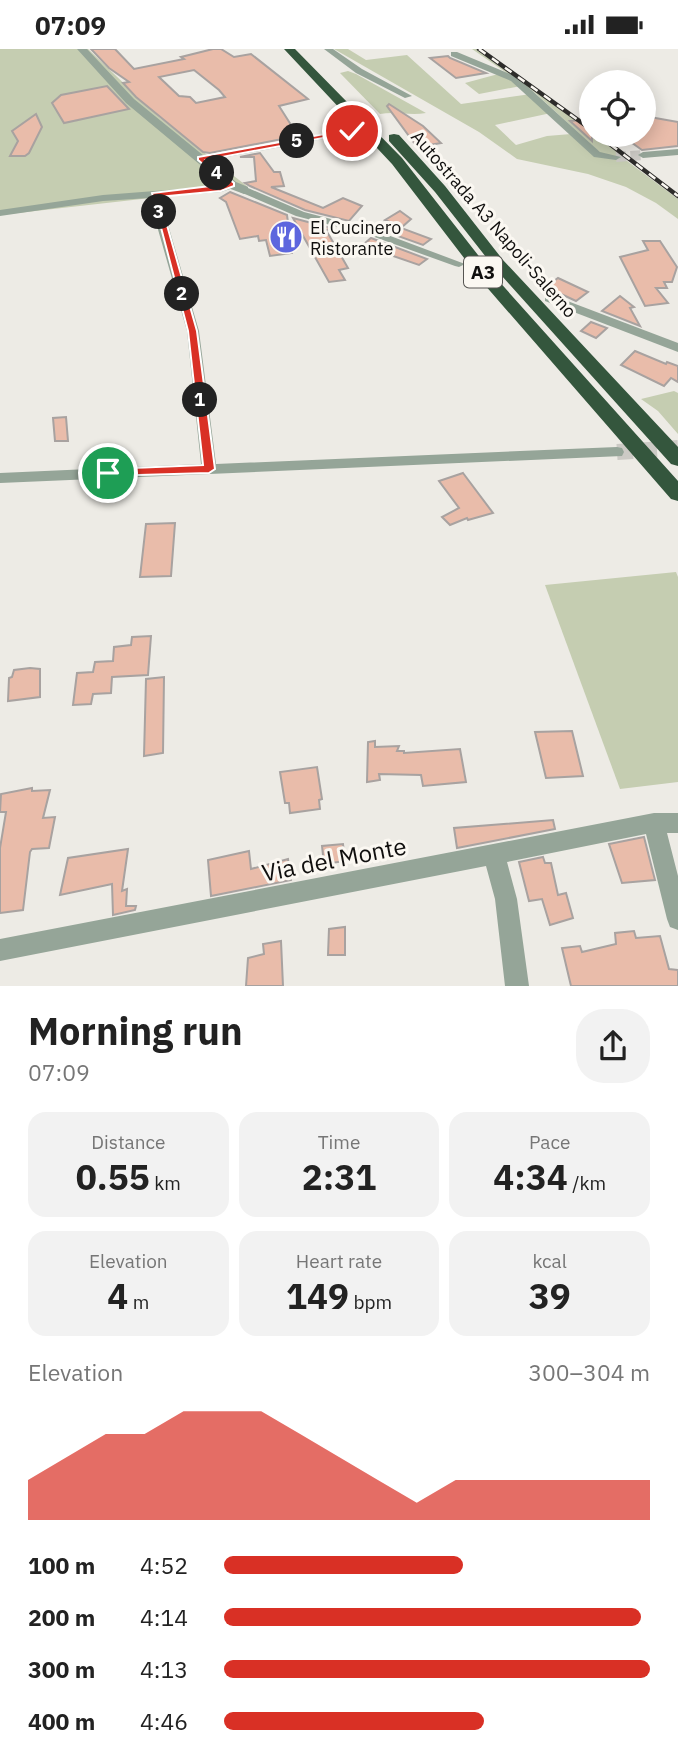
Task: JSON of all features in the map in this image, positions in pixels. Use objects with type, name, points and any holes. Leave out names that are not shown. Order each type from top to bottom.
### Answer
[{"type":"highway","name":"Autostrada A3 Napoli-Salerno","points":[[289,49],[397,161],[491,281],[678,494]]},
{"type":"highway","name":"Autostrada A3 Napoli-Salerno","points":[[305,49],[415,160],[498,263],[678,459]]},
{"type":"street","points":[[82,49],[130,100],[238,188],[300,214],[373,233],[459,264]]},
{"type":"street","points":[[328,49],[359,71],[408,96]]},
{"type":"street","points":[[454,54],[514,79],[597,155],[616,157]]},
{"type":"street","points":[[200,159],[352,131]]},
{"type":"street","points":[[643,155],[678,152]]},
{"type":"street","points":[[0,213],[103,198],[238,188]]},
{"type":"street","points":[[154,195],[193,331],[209,469]]},
{"type":"street","points":[[549,298],[678,348]]},
{"type":"street","points":[[0,478],[617,452]]},
{"type":"street","points":[[654,823],[678,919]]},
{"type":"street","name":"Via del Monte","points":[[0,950],[654,823],[678,823]]},
{"type":"street","points":[[494,854],[506,899],[517,986]]},
{"type":"green space","points":[[0,49],[88,49],[160,118],[248,187],[0,215]]},
{"type":"green space","points":[[334,49],[348,49],[366,60],[407,55],[461,104],[531,94],[551,113],[495,125],[516,145],[547,136],[571,134],[579,139],[579,147],[590,147],[606,158],[623,158],[678,199],[678,219],[626,187],[588,174],[517,159],[479,132]]},
{"type":"green space","points":[[472,49],[516,74],[579,123],[579,133],[534,92]]},
{"type":"green space","points":[[348,71],[426,113],[380,114],[340,73]]},
{"type":"green space","points":[[502,73],[521,86],[479,94],[465,83]]},
{"type":"green space","points":[[594,147],[610,147],[622,156],[605,157]]},
{"type":"green space","points":[[674,391],[678,393],[678,434],[658,411],[641,399]]},
{"type":"green space","points":[[676,572],[678,782],[620,789],[545,585]]},
{"type":"building","points":[[91,49],[115,49],[134,69],[184,59],[181,57],[213,49],[221,49],[234,57],[251,54],[308,99],[279,106],[293,128],[303,135],[210,153],[203,152],[136,97],[123,83],[129,82],[109,68]],"holes":[[[194,70],[225,97],[196,103],[190,97],[179,96],[159,77]]]},
{"type":"building","points":[[448,56],[486,73],[456,78],[430,58]]},
{"type":"building","points":[[107,86],[129,109],[64,123],[52,103],[61,95]]},
{"type":"building","points":[[389,104],[423,126],[441,143],[417,147],[387,106]]},
{"type":"building","points":[[36,114],[42,127],[29,153],[25,156],[10,156],[18,141],[12,131]]},
{"type":"building","points":[[656,118],[678,122],[678,146],[642,150],[638,147],[656,147]]},
{"type":"building","points":[[579,120],[579,129],[570,121]]},
{"type":"building","points":[[260,153],[274,172],[280,172],[284,186],[271,187],[323,208],[343,198],[362,206],[349,221],[305,210],[250,186],[245,183],[256,181],[254,157],[240,157]]},
{"type":"building","points":[[230,192],[287,215],[292,253],[270,256],[266,240],[259,241],[258,236],[240,239],[226,202],[220,198]]},
{"type":"building","points":[[400,211],[411,219],[401,228],[431,239],[423,245],[381,230],[390,222],[385,220]]},
{"type":"building","points":[[293,218],[334,229],[326,230],[348,268],[339,270],[345,280],[329,282]]},
{"type":"building","points":[[371,238],[427,259],[419,265],[373,249],[356,251]]},
{"type":"building","points":[[643,241],[660,241],[677,267],[672,282],[664,282],[667,288],[656,288],[668,303],[645,306],[620,257],[648,250]]},
{"type":"building","points":[[558,278],[588,292],[576,301],[546,287]]},
{"type":"building","points":[[620,296],[634,307],[630,308],[640,326],[602,311]]},
{"type":"building","points":[[591,322],[607,328],[596,338],[581,331]]},
{"type":"building","points":[[635,351],[678,366],[678,382],[671,378],[664,386],[621,365]]},
{"type":"building","points":[[66,417],[68,441],[55,441],[53,418]]},
{"type":"building","points":[[463,473],[493,513],[468,520],[467,518],[450,525],[442,517],[459,508],[439,481]]},
{"type":"building","points":[[175,523],[171,576],[140,577],[146,524]]},
{"type":"building","points":[[151,636],[148,675],[112,677],[111,693],[93,694],[91,704],[73,705],[77,673],[93,672],[95,662],[113,661],[114,647],[131,645],[132,637]]},
{"type":"building","points":[[40,669],[40,697],[8,701],[9,678],[14,670]]},
{"type":"building","points":[[164,677],[163,753],[144,756],[146,679]]},
{"type":"building","points":[[572,731],[583,776],[546,778],[535,732]]},
{"type":"building","points":[[375,741],[375,747],[399,746],[397,751],[404,753],[460,749],[466,782],[423,786],[421,775],[379,774],[380,780],[367,782],[368,742]]},
{"type":"building","points":[[317,767],[322,799],[319,800],[320,809],[290,813],[289,803],[285,803],[280,772]]},
{"type":"building","points":[[32,788],[32,791],[50,790],[43,818],[55,817],[49,848],[32,849],[30,852],[23,910],[0,913],[0,848],[6,812],[0,812],[1,794]]},
{"type":"building","points":[[553,820],[555,829],[457,848],[454,828]]},
{"type":"building","points":[[644,837],[655,880],[622,883],[609,844]]},
{"type":"building","points":[[343,844],[345,861],[324,864],[322,846]]},
{"type":"building","points":[[128,849],[122,891],[127,889],[126,906],[136,906],[135,910],[113,915],[112,884],[60,895],[68,858]]},
{"type":"building","points":[[249,851],[251,869],[288,859],[291,880],[211,896],[208,860]]},
{"type":"building","points":[[543,857],[545,863],[551,863],[558,895],[566,893],[573,918],[550,925],[542,899],[529,901],[519,862]]},
{"type":"building","points":[[345,927],[345,955],[328,955],[329,929]]},
{"type":"building","points":[[634,931],[636,938],[660,936],[669,969],[678,970],[678,986],[571,986],[562,948],[580,946],[582,952],[616,944],[615,933]]},
{"type":"building","points":[[281,941],[283,986],[246,986],[248,958],[264,954],[263,944]]},
{"type":"tunnel","points":[[616,157],[643,155]]},
{"type":"tunnel","points":[[617,452],[678,448]]},
{"type":"railway","points":[[479,49],[579,121]]},
{"type":"railway","points":[[614,147],[678,196]]},
{"type":"place","name":"El Cucinero Ristorante","points":[[286,237]]},
{"type":"route","points":[[108,473],[209,469],[193,331],[154,195],[221,189],[232,185],[200,159],[352,131]]}]
